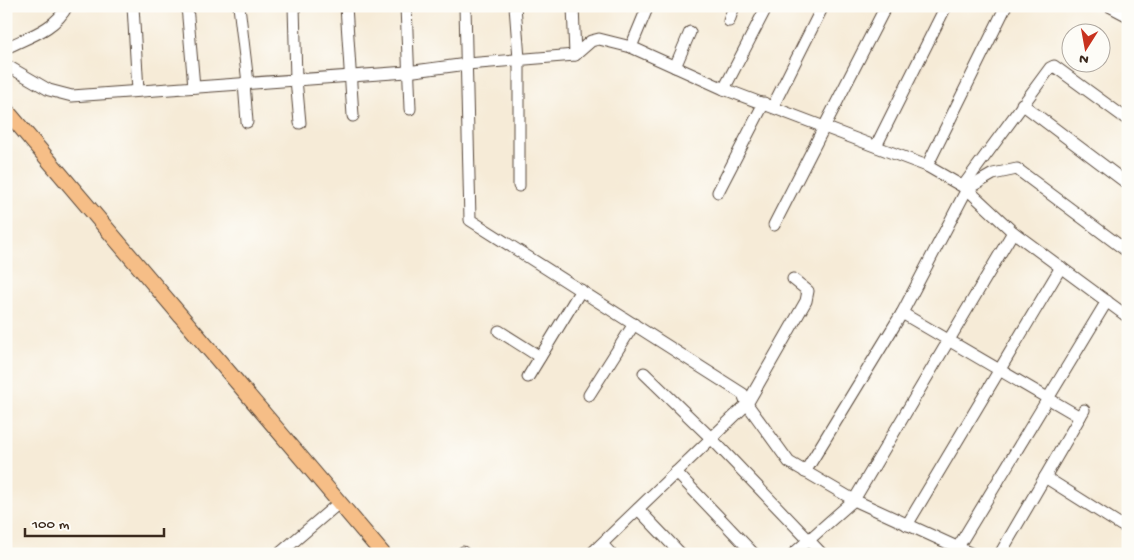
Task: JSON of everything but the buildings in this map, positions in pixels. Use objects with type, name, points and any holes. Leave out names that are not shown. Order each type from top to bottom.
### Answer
[{"type":"main road","points":[[6,110],[383,554]]},
{"type":"street","points":[[6,48],[52,26],[63,14],[67,6]]},
{"type":"street","points":[[133,6],[138,91]]},
{"type":"street","points":[[187,6],[194,87]]},
{"type":"street","points":[[239,6],[246,83],[247,122]]},
{"type":"street","points":[[294,6],[296,80],[300,123]]},
{"type":"street","points":[[346,6],[353,116]]},
{"type":"street","points":[[406,6],[407,72],[410,108]]},
{"type":"street","points":[[464,6],[470,220],[743,394],[747,404],[789,462],[854,500],[955,550],[972,554]]},
{"type":"street","points":[[515,6],[519,60],[519,186]]},
{"type":"street","points":[[573,6],[575,55]]},
{"type":"street","points":[[631,48],[648,6]]},
{"type":"street","points":[[729,21],[734,6]]},
{"type":"street","points":[[724,89],[767,6]]},
{"type":"street","points":[[718,192],[769,105],[823,6]]},
{"type":"street","points":[[774,225],[826,127],[886,6]]},
{"type":"street","points":[[876,146],[946,6]]},
{"type":"street","points":[[927,166],[1006,6]]},
{"type":"street","points":[[1114,7],[1128,16]]},
{"type":"street","points":[[675,67],[690,32]]},
{"type":"street","points":[[6,65],[49,90],[72,96],[407,72],[467,64],[575,55],[591,41],[599,39],[631,48],[724,89],[927,166],[965,188],[1013,232],[1106,301],[1126,313]]},
{"type":"street","points":[[805,472],[902,313],[965,188],[1022,104],[1050,68],[1054,66],[1128,120]]},
{"type":"street","points":[[1022,104],[1128,184]]},
{"type":"street","points":[[965,188],[993,174],[1017,169],[1128,252]]},
{"type":"street","points":[[793,554],[854,500],[1013,232]]},
{"type":"street","points":[[907,525],[1061,266]]},
{"type":"street","points":[[591,554],[747,404],[806,302],[808,291],[793,279]]},
{"type":"street","points":[[528,377],[581,290]]},
{"type":"street","points":[[955,550],[1106,301]]},
{"type":"street","points":[[902,313],[1048,398],[1078,413],[1045,477],[1000,554]]},
{"type":"street","points":[[589,395],[634,324]]},
{"type":"street","points":[[499,331],[540,357]]},
{"type":"street","points":[[644,373],[711,438],[822,554]]},
{"type":"street","points":[[676,472],[754,554]]},
{"type":"street","points":[[1045,477],[1121,525],[1128,526]]},
{"type":"street","points":[[279,554],[340,502]]},
{"type":"street","points":[[638,509],[680,554]]},
{"type":"street","points":[[602,544],[611,554]]},
{"type":"street","points":[[461,554],[463,552],[465,554]]}]
